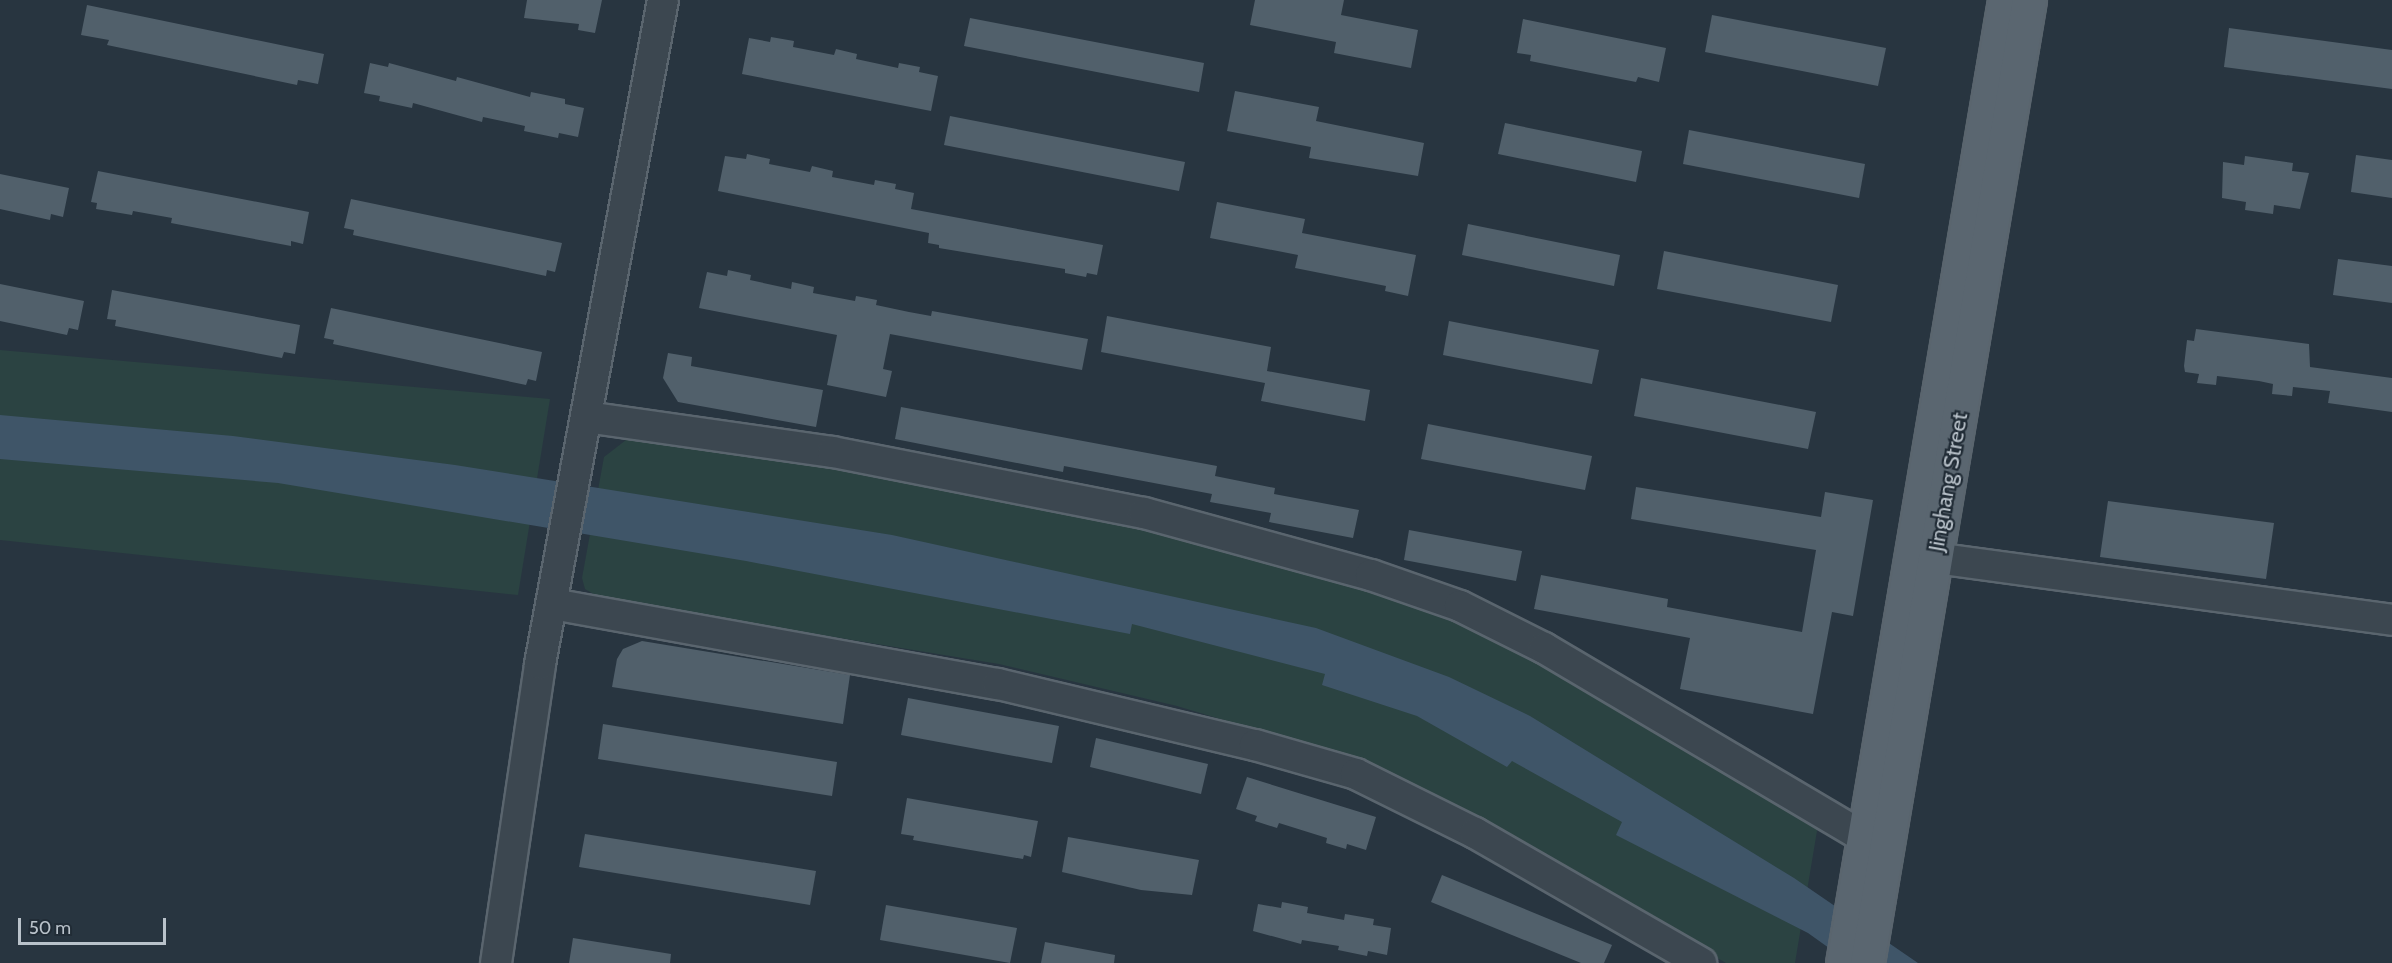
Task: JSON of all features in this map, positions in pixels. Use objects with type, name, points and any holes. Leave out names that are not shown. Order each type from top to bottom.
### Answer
[{"type":"main road","name":"Jinghang Street","points":[[1843,963],[2005,0]]},
{"type":"main road","name":"Jinghang Street","points":[[1867,963],[2029,0]]},
{"type":"street","points":[[496,963],[552,604],[663,0]]},
{"type":"street","points":[[586,417],[833,452],[1144,513],[1371,575],[1460,606],[1544,648],[1864,837]]},
{"type":"street","points":[[1935,558],[2392,620]]},
{"type":"street","points":[[552,604],[998,684],[1255,745],[1356,774],[1475,833],[1701,963]]},
{"type":"green space","points":[[0,350],[550,399],[518,595],[0,540]]},
{"type":"green space","points":[[646,437],[941,483],[1200,538],[1441,611],[1587,682],[1818,825],[1795,963],[1726,963],[1429,793],[1385,773],[1260,731],[1177,706],[999,664],[602,599],[585,589],[582,578],[604,457],[626,440]]},
{"type":"water","points":[[0,415],[233,436],[455,465],[892,535],[1316,628],[1449,677],[1530,716],[1794,878],[1918,963],[1850,963],[1808,933],[1616,835],[1622,822],[1512,761],[1507,767],[1417,716],[1322,685],[1325,674],[1132,624],[1130,634],[746,561],[278,483],[0,459]]},
{"type":"building","points":[[527,0],[602,0],[595,33],[578,30],[579,24],[524,18]]},
{"type":"building","points":[[1255,0],[1344,0],[1341,15],[1418,30],[1411,68],[1334,53],[1336,42],[1250,25]]},
{"type":"building","points":[[87,5],[324,54],[318,84],[298,80],[297,85],[107,45],[109,40],[81,35]]},
{"type":"building","points":[[1712,15],[1886,48],[1878,86],[1705,52]]},
{"type":"building","points":[[970,18],[1204,63],[1199,92],[964,46]]},
{"type":"building","points":[[1523,19],[1666,48],[1659,82],[1638,77],[1636,82],[1530,61],[1531,55],[1517,53]]},
{"type":"building","points":[[2229,28],[2392,50],[2392,89],[2224,67]]},
{"type":"building","points":[[771,37],[794,41],[793,47],[834,55],[836,49],[857,54],[856,59],[898,68],[899,63],[920,67],[919,72],[938,76],[931,111],[742,74],[749,38],[770,42]]},
{"type":"building","points":[[370,63],[388,67],[389,63],[456,81],[457,77],[530,97],[531,92],[565,99],[565,104],[584,108],[578,137],[559,133],[558,138],[524,131],[525,126],[483,117],[482,122],[413,103],[412,108],[379,101],[380,96],[364,93]]},
{"type":"building","points":[[1235,91],[1319,107],[1316,121],[1424,143],[1418,176],[1309,158],[1311,147],[1227,131]]},
{"type":"building","points":[[950,116],[1185,162],[1179,191],[944,145]]},
{"type":"building","points":[[1505,123],[1642,151],[1636,182],[1498,154]]},
{"type":"building","points":[[1689,130],[1865,164],[1859,198],[1683,164]]},
{"type":"building","points":[[747,154],[770,159],[769,164],[810,172],[812,166],[833,171],[832,177],[874,185],[875,180],[896,184],[895,189],[914,193],[911,209],[1103,245],[1097,275],[1087,273],[1086,277],[1065,273],[1065,269],[939,248],[939,245],[928,243],[929,233],[718,191],[725,156],[746,159]]},
{"type":"building","points":[[2356,155],[2392,160],[2392,198],[2351,192]]},
{"type":"building","points":[[2245,156],[2293,163],[2292,171],[2309,173],[2300,209],[2274,205],[2273,214],[2245,210],[2246,202],[2222,198],[2223,162],[2244,165]]},
{"type":"building","points":[[98,171],[309,212],[303,244],[291,241],[291,246],[171,223],[172,218],[133,211],[132,215],[96,209],[97,203],[91,202]]},
{"type":"building","points":[[0,174],[69,188],[63,217],[51,214],[50,220],[0,209]]},
{"type":"building","points":[[351,199],[562,243],[555,272],[547,270],[546,276],[353,235],[354,230],[344,228]]},
{"type":"building","points":[[1217,202],[1305,219],[1302,233],[1416,255],[1408,296],[1385,291],[1386,286],[1295,268],[1298,255],[1210,238]]},
{"type":"building","points":[[1468,224],[1620,255],[1614,286],[1462,255]]},
{"type":"building","points":[[1664,251],[1838,285],[1831,322],[1657,289]]},
{"type":"building","points":[[2338,259],[2392,266],[2392,303],[2333,295]]},
{"type":"building","points":[[728,270],[751,275],[750,280],[791,289],[792,282],[814,287],[813,293],[855,301],[856,296],[877,300],[876,305],[909,312],[931,316],[932,311],[1088,339],[1082,370],[890,334],[883,369],[892,371],[886,397],[827,385],[837,335],[699,308],[707,272],[727,276]]},
{"type":"building","points":[[0,284],[84,301],[78,330],[69,328],[67,335],[0,321]]},
{"type":"building","points":[[112,290],[300,325],[295,354],[284,352],[282,358],[115,326],[116,320],[107,319]]},
{"type":"building","points":[[331,308],[542,352],[536,381],[528,379],[526,385],[333,344],[334,340],[324,338]]},
{"type":"building","points":[[1107,316],[1271,347],[1267,371],[1370,390],[1365,421],[1261,401],[1265,383],[1101,352]]},
{"type":"building","points":[[1449,321],[1599,350],[1592,384],[1443,355]]},
{"type":"building","points":[[2196,329],[2309,344],[2310,367],[2392,378],[2392,412],[2328,403],[2330,391],[2293,387],[2292,396],[2272,394],[2273,384],[2217,376],[2216,385],[2197,383],[2199,374],[2185,372],[2184,366],[2187,340],[2194,341]]},
{"type":"building","points":[[668,353],[692,357],[691,366],[823,390],[816,427],[678,402],[663,378]]},
{"type":"building","points":[[1641,378],[1816,412],[1808,449],[1634,416]]},
{"type":"building","points":[[901,407],[1217,466],[1215,476],[1275,488],[1274,494],[1359,510],[1353,538],[1269,522],[1271,513],[1210,502],[1212,494],[1064,466],[1063,472],[895,439]]},
{"type":"building","points":[[1428,424],[1592,456],[1585,490],[1421,459]]},
{"type":"building","points":[[1636,487],[1821,517],[1825,492],[1873,500],[1853,616],[1832,612],[1813,714],[1680,689],[1690,638],[1534,609],[1541,575],[1668,599],[1667,607],[1802,632],[1816,550],[1631,519]]},
{"type":"building","points":[[2108,501],[2274,523],[2266,579],[2100,557]]},
{"type":"building","points":[[1409,530],[1522,551],[1516,581],[1404,560]]},
{"type":"building","points":[[642,641],[850,675],[843,724],[612,687],[617,659],[623,649]]},
{"type":"building","points":[[908,698],[1059,726],[1052,763],[901,735]]},
{"type":"building","points":[[603,724],[837,762],[832,796],[598,759]]},
{"type":"building","points":[[1096,738],[1208,764],[1201,794],[1090,767]]},
{"type":"building","points":[[1247,777],[1376,817],[1366,850],[1347,844],[1346,849],[1326,843],[1327,838],[1279,823],[1277,828],[1255,821],[1257,816],[1236,809]]},
{"type":"building","points":[[907,798],[1038,821],[1031,857],[1024,855],[1023,859],[913,840],[914,836],[901,834]]},
{"type":"building","points":[[585,834],[816,871],[810,905],[579,867]]},
{"type":"building","points":[[1068,837],[1199,860],[1192,895],[1141,890],[1062,872]]},
{"type":"building","points":[[1442,875],[1612,945],[1604,963],[1581,963],[1431,902]]},
{"type":"building","points":[[1282,902],[1308,907],[1307,913],[1344,920],[1345,914],[1374,919],[1373,925],[1391,928],[1387,955],[1368,951],[1367,956],[1338,950],[1339,946],[1302,940],[1301,944],[1253,931],[1258,904],[1281,908]]},
{"type":"building","points":[[886,905],[1017,928],[1010,963],[880,940]]},
{"type":"building","points":[[573,938],[671,954],[670,963],[569,963]]},
{"type":"building","points":[[1045,942],[1115,955],[1114,963],[1041,963]]}]
